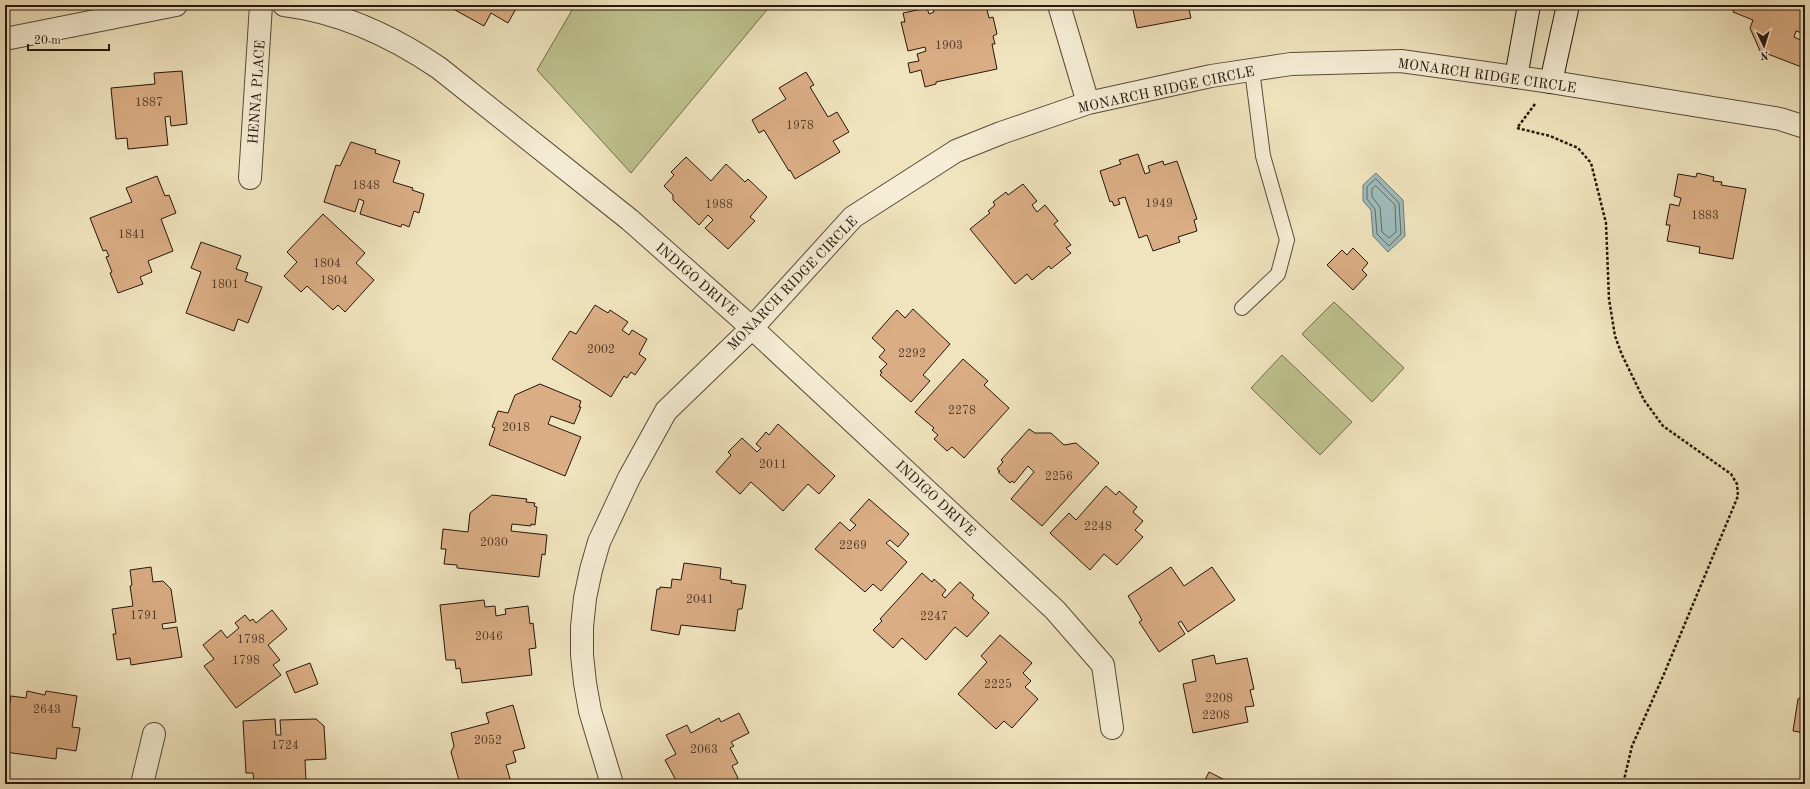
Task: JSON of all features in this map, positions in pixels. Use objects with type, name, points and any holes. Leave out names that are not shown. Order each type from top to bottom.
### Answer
[{"type":"street","points":[[5,40],[176,5]]},
{"type":"street","name":"HENNA PLACE","points":[[250,178],[261,5]]},
{"type":"street","name":"INDIGO DRIVE","points":[[284,5],[300,7],[360,24],[412,49],[440,68],[630,220],[752,328],[1055,610],[1103,664],[1112,728]]},
{"type":"street","points":[[1059,5],[1088,103]]},
{"type":"street","points":[[1516,78],[1529,5]]},
{"type":"street","points":[[1551,82],[1568,5]]},
{"type":"street","name":"MONARCH RIDGE CIRCLE","points":[[612,784],[590,711],[582,655],[582,627],[585,598],[599,542],[629,478],[666,411],[752,328],[853,217],[956,151],[1001,133],[1088,103],[1211,76],[1291,64],[1401,61],[1551,82],[1780,119],[1805,127]]},
{"type":"street","points":[[142,784],[154,734]]},
{"type":"lane","points":[[1242,308],[1278,274],[1287,240],[1263,156],[1252,70]]},
{"type":"path","points":[[1551,82],[1517,128],[1550,136],[1578,148],[1592,163],[1606,223],[1609,299],[1615,336],[1630,373],[1644,400],[1663,426],[1719,464],[1731,474],[1737,484],[1738,496],[1664,674],[1632,746],[1623,784]]},
{"type":"green space","points":[[575,5],[771,5],[631,173],[537,70]]},
{"type":"green space","points":[[1334,302],[1404,368],[1372,402],[1302,334]]},
{"type":"green space","points":[[1282,355],[1352,422],[1320,455],[1251,388]]},
{"type":"water","points":[[1376,173],[1403,200],[1405,236],[1388,252],[1373,236],[1371,210],[1363,201],[1363,185]]},
{"type":"building","points":[[446,5],[518,5],[508,23],[491,13],[484,26]]},
{"type":"building","points":[[955,5],[956,7],[967,5],[986,5],[989,18],[993,17],[997,34],[993,36],[995,44],[992,44],[997,69],[936,82],[936,84],[925,87],[921,70],[910,73],[908,63],[919,61],[917,54],[926,51],[925,47],[908,51],[901,22],[905,22],[903,13],[927,8],[929,14],[934,12],[933,9]]},
{"type":"building","points":[[1132,5],[1188,5],[1191,18],[1137,28]]},
{"type":"building","points":[[1735,5],[1805,5],[1805,34],[1796,31],[1794,37],[1805,42],[1804,68],[1760,51],[1750,28],[1753,20],[1733,12]]},
{"type":"building","points":[[182,71],[187,124],[171,126],[170,116],[165,117],[168,145],[128,149],[127,138],[116,139],[111,88],[155,84],[154,73]]},
{"type":"building","points":[[806,72],[814,85],[810,87],[828,117],[837,112],[849,132],[833,141],[840,152],[795,179],[764,130],[759,133],[752,120],[786,99],[779,88]]},
{"type":"building","points":[[351,142],[376,150],[375,153],[400,161],[393,182],[413,188],[412,190],[424,194],[419,213],[414,211],[409,227],[402,224],[401,227],[360,214],[364,201],[359,199],[355,212],[324,202],[336,165],[340,166]]},
{"type":"building","points":[[1138,154],[1145,174],[1150,172],[1148,166],[1163,161],[1164,165],[1177,161],[1197,219],[1194,220],[1197,231],[1178,237],[1180,242],[1153,251],[1147,235],[1139,238],[1125,197],[1118,199],[1120,204],[1114,206],[1112,201],[1110,202],[1100,171],[1121,164],[1119,160]]},
{"type":"building","points":[[686,157],[711,181],[726,164],[745,182],[748,179],[767,197],[750,217],[755,221],[728,249],[705,228],[713,220],[708,215],[699,225],[673,200],[673,195],[664,186],[674,175],[671,172]]},
{"type":"building","points":[[1697,173],[1714,177],[1713,181],[1722,182],[1721,185],[1746,189],[1733,259],[1699,253],[1700,247],[1667,241],[1670,225],[1666,225],[1670,204],[1679,206],[1681,198],[1674,196],[1678,174],[1696,177]]},
{"type":"building","points":[[157,176],[165,196],[169,195],[176,213],[161,219],[173,251],[148,261],[152,272],[140,277],[143,284],[118,293],[110,273],[112,272],[106,257],[109,256],[106,250],[103,251],[90,218],[132,202],[126,188]]},
{"type":"building","points":[[1023,184],[1037,201],[1032,205],[1037,212],[1045,205],[1058,221],[1054,224],[1071,245],[1066,248],[1071,253],[1051,269],[1049,266],[1032,280],[1027,274],[1015,284],[970,229],[990,213],[988,211],[995,205],[993,202],[1006,192],[1008,195]]},
{"type":"building","points":[[323,214],[365,253],[356,263],[374,280],[345,312],[338,305],[333,310],[307,286],[301,292],[284,276],[297,262],[287,252]]},
{"type":"building","points":[[201,242],[241,256],[236,269],[248,273],[245,281],[262,287],[248,323],[238,319],[234,331],[186,313],[201,272],[191,268]]},
{"type":"building","points":[[1353,248],[1368,263],[1362,270],[1367,275],[1353,290],[1327,265],[1342,250],[1347,255]]},
{"type":"building","points":[[595,305],[608,313],[610,310],[628,322],[622,330],[629,335],[632,330],[647,339],[639,354],[646,359],[635,375],[631,372],[627,378],[624,376],[611,397],[552,359],[570,331],[576,334]]},
{"type":"building","points":[[913,309],[950,344],[923,375],[930,381],[911,402],[880,375],[882,372],[880,371],[887,364],[879,357],[885,350],[872,338],[897,310],[905,318]]},
{"type":"building","points":[[963,359],[988,381],[984,385],[1009,408],[964,458],[952,447],[947,451],[934,439],[938,435],[932,430],[934,428],[915,412]]},
{"type":"building","points":[[540,384],[581,401],[579,407],[581,407],[574,424],[551,416],[548,424],[581,437],[565,476],[489,445],[495,428],[492,427],[498,411],[508,413],[515,395]]},
{"type":"building","points":[[778,424],[835,476],[819,494],[808,484],[783,511],[751,482],[740,494],[716,472],[731,455],[728,452],[742,438],[757,452],[761,448],[756,444],[766,432],[769,435]]},
{"type":"building","points":[[1029,429],[1035,433],[1051,433],[1064,445],[1076,443],[1099,463],[1042,526],[1011,499],[1034,472],[1028,466],[1014,483],[1012,481],[1010,483],[998,472],[1000,471],[997,469],[1003,462],[1001,460]]},
{"type":"building","points":[[1106,486],[1116,495],[1119,491],[1137,507],[1133,512],[1143,521],[1135,530],[1143,537],[1117,565],[1104,554],[1090,570],[1050,533],[1069,513],[1076,520]]},
{"type":"building","points":[[492,495],[527,499],[526,502],[535,503],[534,506],[537,507],[535,525],[512,524],[511,531],[547,535],[545,555],[542,554],[539,577],[457,568],[457,565],[444,564],[446,549],[441,549],[443,529],[468,532],[470,513]]},
{"type":"building","points":[[869,499],[909,534],[898,547],[890,540],[886,543],[907,562],[881,591],[873,584],[865,592],[815,549],[840,522],[850,531],[856,525],[850,520]]},
{"type":"building","points":[[684,563],[721,568],[720,579],[732,581],[731,583],[746,585],[742,609],[738,609],[735,631],[681,625],[679,635],[651,630],[657,589],[660,589],[660,587],[671,588],[672,579],[681,580]]},
{"type":"building","points":[[151,567],[153,582],[163,581],[171,589],[176,622],[162,624],[163,629],[177,627],[182,657],[131,665],[130,658],[117,660],[113,634],[116,634],[112,609],[133,606],[130,586],[132,585],[130,570]]},
{"type":"building","points":[[1171,567],[1184,586],[1212,567],[1235,600],[1188,632],[1181,621],[1178,623],[1185,634],[1159,652],[1139,622],[1142,620],[1128,596]]},
{"type":"building","points":[[922,573],[932,582],[934,579],[946,590],[942,595],[945,598],[960,582],[974,595],[972,598],[989,613],[967,637],[955,627],[926,660],[902,638],[893,648],[873,630],[882,621],[880,619]]},
{"type":"building","points":[[484,600],[485,607],[495,606],[496,616],[506,614],[505,609],[528,606],[530,624],[533,623],[536,648],[529,649],[532,675],[462,683],[460,668],[456,669],[455,660],[446,660],[440,605]]},
{"type":"building","points":[[272,610],[287,629],[268,645],[280,660],[273,665],[281,675],[236,708],[204,666],[214,659],[203,645],[221,630],[227,638],[239,628],[235,623],[245,615],[250,621],[253,619],[256,623]]},
{"type":"building","points":[[1000,635],[1032,663],[1023,673],[1031,681],[1025,687],[1038,699],[1012,728],[1004,721],[996,729],[958,694],[987,662],[981,656]]},
{"type":"building","points":[[1214,655],[1216,664],[1247,658],[1254,689],[1250,690],[1254,706],[1245,707],[1248,722],[1193,733],[1183,684],[1196,681],[1192,660]]},
{"type":"building","points":[[310,663],[318,684],[295,693],[286,672]]},
{"type":"building","points":[[27,691],[45,695],[46,691],[77,696],[72,727],[80,728],[76,751],[57,748],[56,759],[5,752],[5,735],[11,696],[26,698]]},
{"type":"building","points":[[1805,694],[1805,733],[1793,731],[1798,699]]},
{"type":"building","points":[[513,705],[525,748],[513,751],[516,762],[506,765],[511,782],[502,784],[472,784],[472,782],[460,784],[451,752],[454,746],[451,733],[489,723],[486,713]]},
{"type":"building","points":[[739,713],[749,733],[731,742],[734,746],[730,748],[738,763],[732,766],[738,778],[728,784],[678,784],[665,760],[676,754],[666,735],[687,725],[691,733],[719,718],[721,722]]},
{"type":"building","points":[[275,719],[276,735],[281,735],[280,720],[316,719],[324,726],[326,759],[305,760],[306,780],[254,784],[253,773],[246,773],[243,721]]},
{"type":"building","points":[[1209,772],[1233,784],[1203,784]]}]
